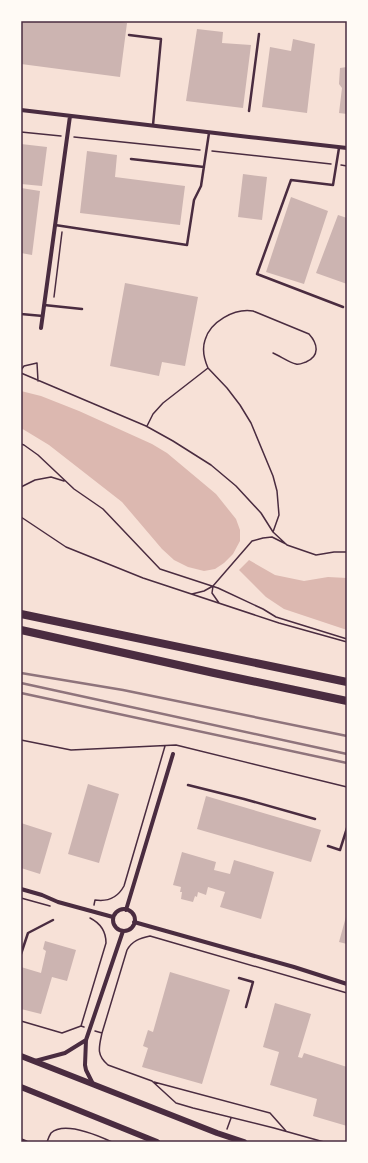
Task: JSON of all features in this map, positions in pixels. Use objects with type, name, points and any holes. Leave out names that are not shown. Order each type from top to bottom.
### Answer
[{"type":"highway","points":[[21,614],[347,682]]},
{"type":"highway","points":[[21,630],[347,701]]},
{"type":"street","points":[[21,110],[347,148]]},
{"type":"street","points":[[41,328],[70,116]]},
{"type":"street","points":[[126,910],[173,754]]},
{"type":"street","points":[[21,889],[42,895],[58,902],[113,917]]},
{"type":"street","points":[[120,910],[126,910],[131,913],[134,922],[132,927],[127,930],[122,930],[116,928],[113,922],[113,917],[115,913],[120,910]]},
{"type":"street","points":[[134,922],[294,967],[347,984]]},
{"type":"street","points":[[93,1084],[85,1065],[86,1040],[122,930]]},
{"type":"street","points":[[35,1061],[65,1053],[86,1040]]},
{"type":"street","points":[[21,1056],[217,1133],[244,1142]]},
{"type":"street","points":[[21,1087],[156,1142]]},
{"type":"street","points":[[21,1140],[26,1142]]},
{"type":"lane","points":[[249,111],[259,34]]},
{"type":"lane","points":[[129,35],[161,39],[153,126]]},
{"type":"lane","points":[[55,225],[186,245],[194,200],[202,186],[209,133]]},
{"type":"lane","points":[[340,147],[333,185],[291,180],[257,274],[343,307]]},
{"type":"lane","points":[[131,159],[204,167]]},
{"type":"lane","points":[[44,305],[82,309]]},
{"type":"lane","points":[[21,314],[43,316]]},
{"type":"lane","points":[[188,785],[244,798],[315,820]]},
{"type":"lane","points":[[328,846],[340,850],[347,828]]},
{"type":"lane","points":[[21,954],[28,932],[53,920]]},
{"type":"lane","points":[[239,978],[254,982],[246,1007]]},
{"type":"path","points":[[21,132],[347,166]]},
{"type":"path","points":[[54,297],[63,226]]},
{"type":"path","points":[[273,353],[296,364],[302,364],[312,359],[315,355],[317,347],[314,340],[308,334],[253,311],[243,310],[223,318],[208,333],[205,339],[205,361],[208,368],[227,388],[251,423],[273,476],[277,491],[279,515],[273,532]]},
{"type":"path","points":[[21,370],[24,366],[37,363],[38,381]]},
{"type":"path","points":[[146,426],[153,414],[163,403],[208,368]]},
{"type":"path","points":[[21,374],[146,426],[211,465],[236,486],[261,513],[273,532],[287,545]]},
{"type":"path","points":[[21,444],[38,456],[74,488],[103,509],[160,569],[212,586],[263,609],[276,617],[347,639]]},
{"type":"path","points":[[21,487],[35,480],[51,477],[66,481]]},
{"type":"path","points":[[21,517],[66,547],[143,578],[279,623],[347,642]]},
{"type":"path","points":[[191,594],[204,591],[212,586],[252,541],[263,538],[272,538],[316,555],[334,552],[347,552]]},
{"type":"path","points":[[212,586],[212,593],[218,603]]},
{"type":"path","points":[[21,740],[71,750],[176,745],[347,787]]},
{"type":"path","points":[[92,911],[95,900],[102,901],[114,898],[122,891],[165,746]]},
{"type":"path","points":[[21,898],[51,906]]},
{"type":"path","points":[[81,1026],[106,943],[104,931],[96,922],[86,917]]},
{"type":"path","points":[[286,1132],[270,1113],[152,1081],[108,1065],[103,1061],[99,1049],[102,1033],[126,950],[138,939],[150,936],[347,993]]},
{"type":"path","points":[[21,1021],[62,1033],[81,1026],[102,1033]]},
{"type":"path","points":[[152,1081],[176,1103],[324,1142]]},
{"type":"path","points":[[47,1142],[51,1134],[55,1131],[67,1129],[98,1135],[112,1142]]},
{"type":"shaded area","points":[[21,391],[41,396],[79,411],[152,444],[167,453],[216,494],[236,519],[240,530],[240,541],[233,554],[215,569],[204,571],[188,567],[174,560],[162,549],[122,502],[49,445],[21,428]]},
{"type":"shaded area","points":[[249,560],[275,575],[304,581],[328,577],[347,578],[347,630],[284,609],[266,597],[239,570]]},
{"type":"building","points":[[21,21],[115,21],[127,23],[120,77],[21,64]]},
{"type":"building","points":[[197,29],[223,32],[222,43],[251,45],[243,108],[186,101]]},
{"type":"building","points":[[293,39],[315,44],[307,113],[262,107],[270,47],[291,51]]},
{"type":"building","points":[[347,67],[347,114],[339,113],[342,88],[339,84],[340,68]]},
{"type":"building","points":[[21,144],[47,147],[42,186],[21,184]]},
{"type":"building","points":[[87,151],[117,155],[115,177],[185,186],[180,225],[80,213]]},
{"type":"building","points":[[243,174],[267,177],[262,220],[238,217]]},
{"type":"building","points":[[21,188],[40,191],[32,255],[21,253]]},
{"type":"building","points":[[291,197],[328,211],[304,284],[266,272]]},
{"type":"building","points":[[338,215],[347,218],[347,284],[316,273]]},
{"type":"building","points":[[125,283],[198,297],[185,366],[162,362],[159,376],[110,366]]},
{"type":"building","points":[[88,784],[119,794],[99,863],[68,854]]},
{"type":"building","points":[[206,796],[321,830],[311,862],[197,829]]},
{"type":"building","points":[[21,823],[52,833],[40,874],[21,868]]},
{"type":"building","points":[[182,852],[216,862],[214,870],[230,874],[234,860],[274,872],[261,919],[220,907],[225,892],[208,887],[206,895],[198,892],[197,897],[195,896],[193,902],[181,899],[181,887],[173,885]]},
{"type":"building","points":[[347,913],[347,944],[339,942]]},
{"type":"building","points":[[45,941],[76,950],[67,981],[52,977],[41,1014],[21,1009],[21,967],[41,973],[46,951],[43,949]]},
{"type":"building","points":[[170,972],[230,990],[202,1084],[142,1067],[148,1048],[143,1046],[148,1030],[153,1032]]},
{"type":"building","points":[[275,1003],[311,1014],[298,1057],[302,1058],[304,1053],[347,1067],[347,1126],[313,1116],[317,1099],[270,1085],[279,1052],[263,1047]]},
{"type":"railway","points":[[21,673],[123,690],[347,736]]},
{"type":"railway","points":[[21,683],[347,754]]},
{"type":"railway","points":[[21,693],[347,763]]}]
